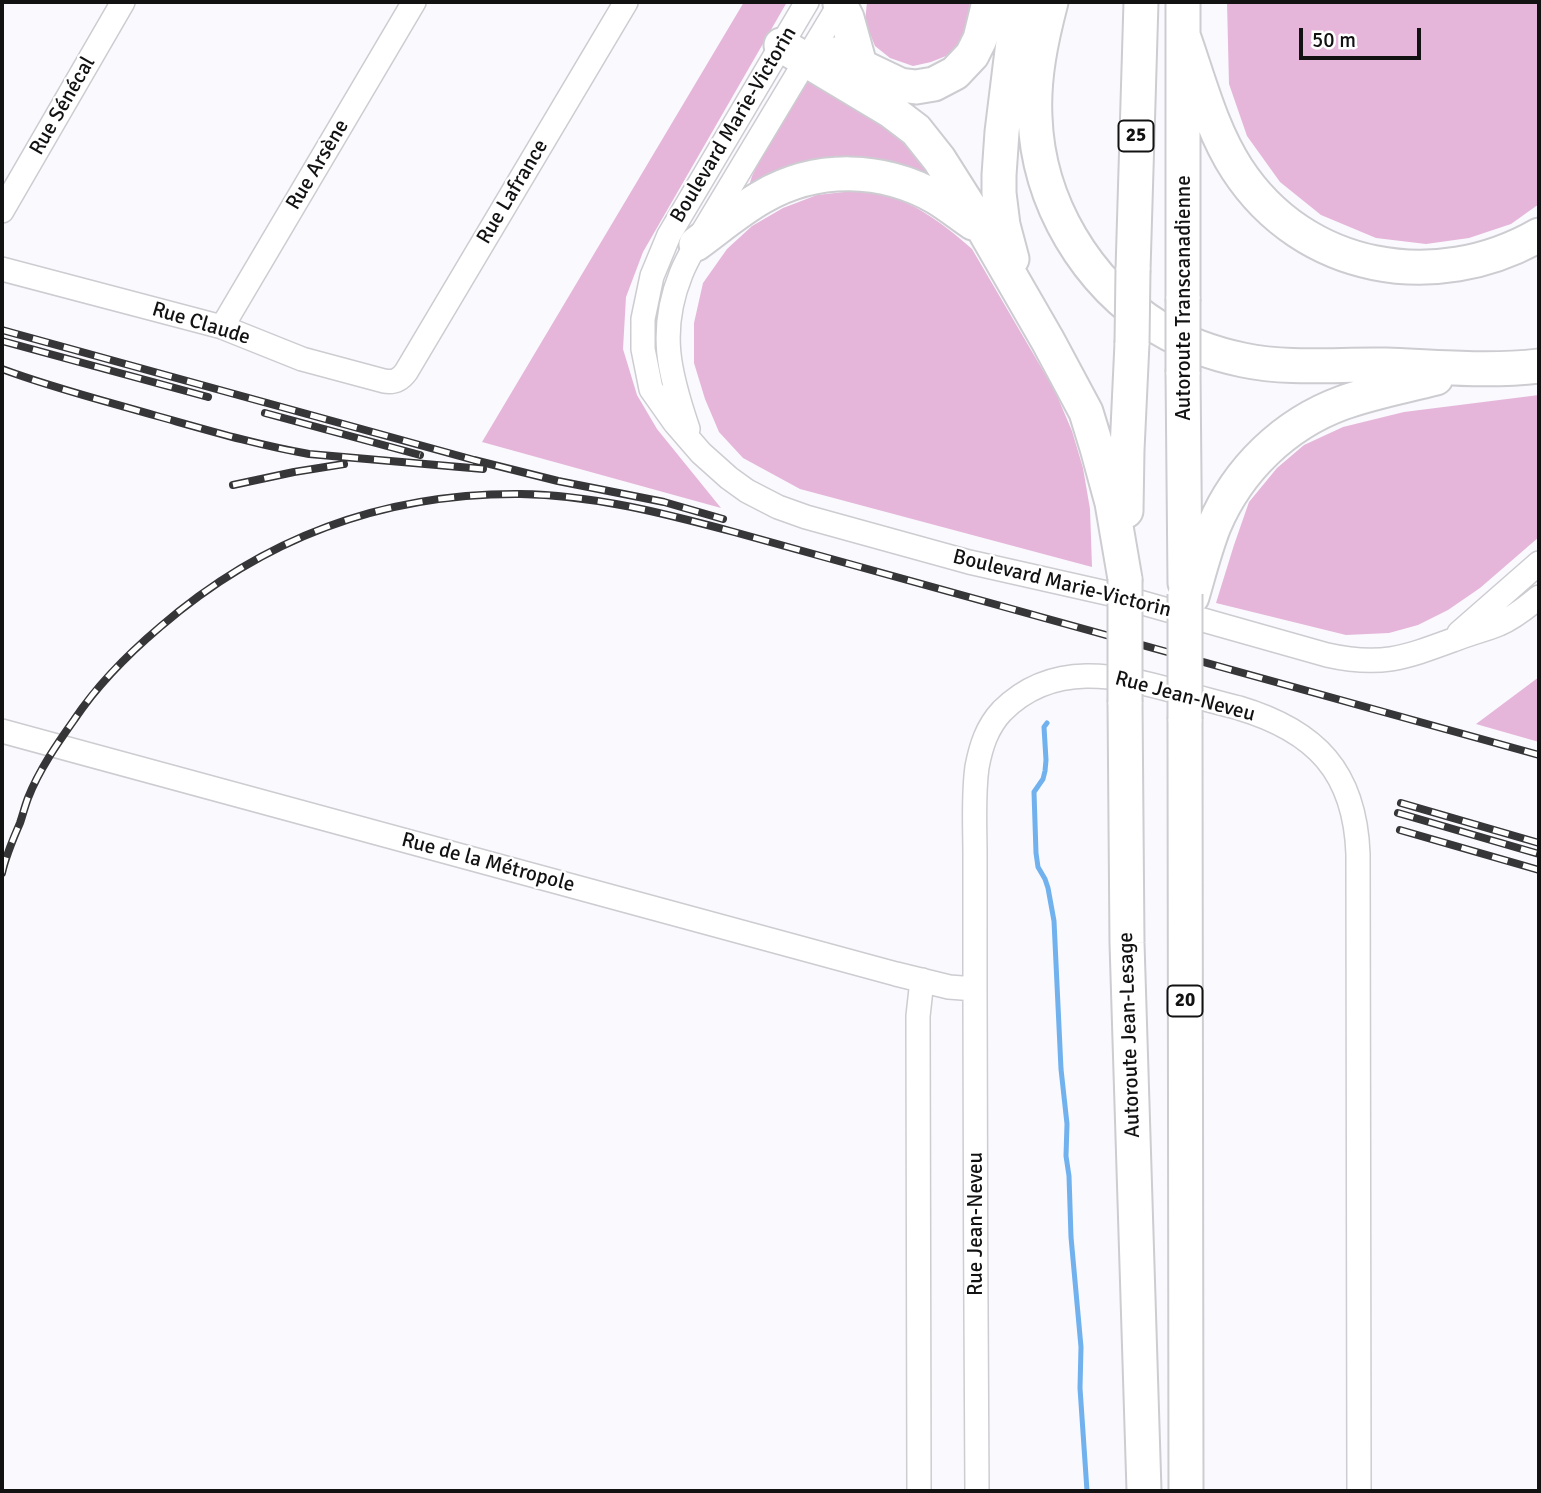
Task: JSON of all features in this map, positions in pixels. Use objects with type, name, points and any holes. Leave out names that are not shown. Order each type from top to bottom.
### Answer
[{"type":"highway","points":[[800,35],[880,77],[900,85],[925,86],[948,78],[963,67],[976,48],[983,31],[989,2]]},
{"type":"highway","points":[[1018,2],[1002,132],[999,193],[1003,225],[1016,270],[1037,322]]},
{"type":"highway","points":[[1051,2],[1039,54],[1034,98],[1036,132],[1045,181],[1056,211],[1071,238],[1104,281],[1149,322],[1174,336],[1215,352],[1256,363],[1383,365],[1469,370],[1539,366]]},
{"type":"highway","name":"25","points":[[1125,579],[1141,2]]},
{"type":"highway","name":"Autoroute Transcanadienne","points":[[1183,2],[1183,372],[1187,604]]},
{"type":"highway","points":[[841,3],[860,65]]},
{"type":"highway","points":[[800,35],[876,101],[916,130],[939,159],[984,230],[1079,397],[1091,428],[1112,503],[1125,579]]},
{"type":"highway","points":[[1184,35],[1219,137],[1236,168],[1270,208],[1313,239],[1342,253],[1375,263],[1432,268],[1483,259],[1539,235]]},
{"type":"highway","points":[[696,244],[773,191],[805,180],[841,174],[873,175],[905,183],[938,198],[984,230]]},
{"type":"highway","points":[[1187,604],[1220,513],[1252,465],[1275,441],[1301,422],[1343,402],[1469,370]]},
{"type":"highway","name":"Autoroute Jean-Lesage","points":[[1125,579],[1127,943],[1144,1491]]},
{"type":"highway","name":"20","points":[[1186,1491],[1187,604]]},
{"type":"street","name":"Rue Sénécal","points":[[2,211],[124,2]]},
{"type":"street","name":"Rue Arsène","points":[[222,327],[414,2]]},
{"type":"street","name":"Rue Lafrance","points":[[398,380],[413,360],[626,2]]},
{"type":"street","name":"Boulevard Marie-Victorin","points":[[841,3],[800,35],[669,235],[648,290],[642,333],[645,365],[651,389],[675,423],[710,462],[729,478],[778,508],[969,562],[1111,594],[1340,658],[1366,661],[1415,654],[1501,624],[1539,597]]},
{"type":"street","name":"Boulevard Marie-Victorin","points":[[692,442],[671,372],[667,337],[673,296],[682,272],[800,35]]},
{"type":"street","name":"Rue Claude","points":[[2,269],[222,327],[302,359],[384,382],[398,380]]},
{"type":"street","name":"Boulevard Marie-Victorin","points":[[1452,640],[1539,563]]},
{"type":"street","name":"Rue Jean-Neveu","points":[[977,1491],[977,771],[980,751],[988,730],[1001,713],[1021,696],[1044,685],[1081,676],[1104,676],[1142,682],[1239,708],[1272,720],[1308,741],[1331,764],[1347,792],[1358,839],[1359,1491]]},
{"type":"street","name":"Rue de la Métropole","points":[[2,731],[922,980],[949,987],[975,989]]},
{"type":"street","points":[[919,1491],[918,1016],[922,980]]},
{"type":"shaded area","points":[[744,2],[787,2],[643,252],[626,297],[623,349],[637,395],[657,429],[721,508],[482,442]]},
{"type":"shaded area","points":[[867,2],[970,2],[966,25],[958,46],[946,56],[913,66],[890,58],[875,46],[865,22]]},
{"type":"shaded area","points":[[1227,2],[1539,2],[1539,204],[1511,224],[1469,238],[1426,244],[1376,238],[1321,215],[1280,182],[1247,136],[1229,84]]},
{"type":"shaded area","points":[[810,80],[895,125],[940,179],[748,189],[767,145],[805,82]]},
{"type":"shaded area","points":[[862,190],[894,198],[914,207],[972,249],[1055,391],[1072,431],[1083,468],[1090,509],[1092,567],[800,489],[743,458],[719,432],[694,363],[694,323],[703,283],[727,249],[752,226],[783,208],[817,195]]},
{"type":"shaded area","points":[[1539,395],[1539,537],[1480,588],[1448,610],[1418,625],[1389,633],[1346,635],[1216,603],[1249,502],[1277,468],[1304,445],[1343,427],[1404,412]]},
{"type":"shaded area","points":[[1539,677],[1539,742],[1476,724]]},
{"type":"waterway","points":[[1047,723],[1044,727],[1045,771],[1034,792],[1036,853],[1038,867],[1048,888],[1054,921],[1071,1237],[1081,1347],[1080,1388],[1087,1491]]},
{"type":"railway","points":[[2,330],[474,460],[558,481],[664,502],[723,519]]},
{"type":"railway","points":[[2,341],[208,397]]},
{"type":"railway","points":[[2,369],[99,400],[232,437],[309,454],[483,469]]},
{"type":"railway","points":[[265,413],[420,455]]},
{"type":"railway","points":[[233,485],[344,464]]},
{"type":"railway","points":[[2,873],[28,798],[55,748],[103,682],[160,627],[199,596],[240,569],[327,527],[373,512],[420,502],[469,496],[547,495],[628,506],[681,518],[1539,755]]},
{"type":"railway","points":[[1401,803],[1539,843]]},
{"type":"railway","points":[[1398,813],[1539,854]]},
{"type":"railway","points":[[1400,830],[1539,870]]}]
